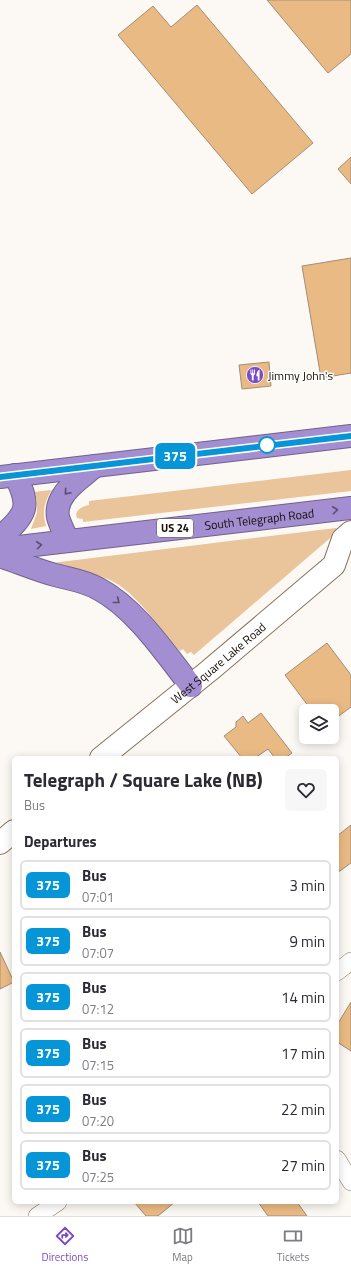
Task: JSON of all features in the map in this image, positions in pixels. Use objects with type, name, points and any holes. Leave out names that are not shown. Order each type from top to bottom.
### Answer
[{"type":"highway","points":[[7,476],[351,436]]},
{"type":"highway","points":[[68,541],[59,519],[58,509],[60,500],[66,491],[95,466]]},
{"type":"highway","points":[[0,538],[16,523],[25,505],[25,497],[7,476]]},
{"type":"highway","name":"South Telegraph Road","points":[[0,549],[351,508]]},
{"type":"highway","points":[[0,556],[54,575],[83,582],[98,588],[111,596],[124,606],[141,623],[191,686]]},
{"type":"street","name":"West Square Lake Road","points":[[104,756],[342,564],[343,539],[351,532]]},
{"type":"street","points":[[0,843],[12,833]]},
{"type":"street","points":[[339,970],[351,961]]},
{"type":"street","points":[[339,1162],[351,1182]]},
{"type":"street","points":[[37,1216],[55,1204]]},
{"type":"shaded area","points":[[351,470],[351,491],[83,522],[83,519],[77,518],[76,515],[81,508],[89,505],[89,501]]},
{"type":"shaded area","points":[[51,491],[44,508],[46,526],[31,529],[37,513],[37,500],[35,492]]},
{"type":"shaded area","points":[[336,528],[338,531],[336,533],[194,655],[191,652],[187,654],[183,649],[180,651],[135,598],[119,585],[110,580],[92,574],[44,564]]},
{"type":"building","points":[[267,0],[351,0],[351,54],[328,73]]},
{"type":"building","points":[[197,5],[313,143],[252,194],[118,35],[153,6],[171,27]]},
{"type":"building","points":[[351,157],[351,184],[338,169]]},
{"type":"building","points":[[351,258],[351,373],[321,378],[302,266]]},
{"type":"building","name":"Jimmy John's","points":[[269,362],[271,386],[242,389],[239,365]]},
{"type":"building","points":[[327,643],[351,675],[351,707],[339,716],[339,704],[307,704],[285,675]]},
{"type":"building","points":[[261,713],[292,753],[288,756],[273,756],[268,749],[258,756],[240,756],[224,736],[236,727],[236,722],[243,716],[248,723]]},
{"type":"building","points":[[351,825],[351,863],[339,872],[339,834]]},
{"type":"building","points":[[0,952],[12,978],[12,983],[0,989]]},
{"type":"building","points":[[351,1002],[351,1051],[339,1043],[339,1022]]},
{"type":"building","points":[[136,1204],[173,1204],[158,1216],[146,1216]]},
{"type":"building","points":[[259,1204],[298,1204],[307,1216],[268,1216]]},
{"type":"bus line","name":"375","points":[[0,477],[351,436]]},
{"type":"place","name":"Jimmy John's","points":[[255,375]]}]
